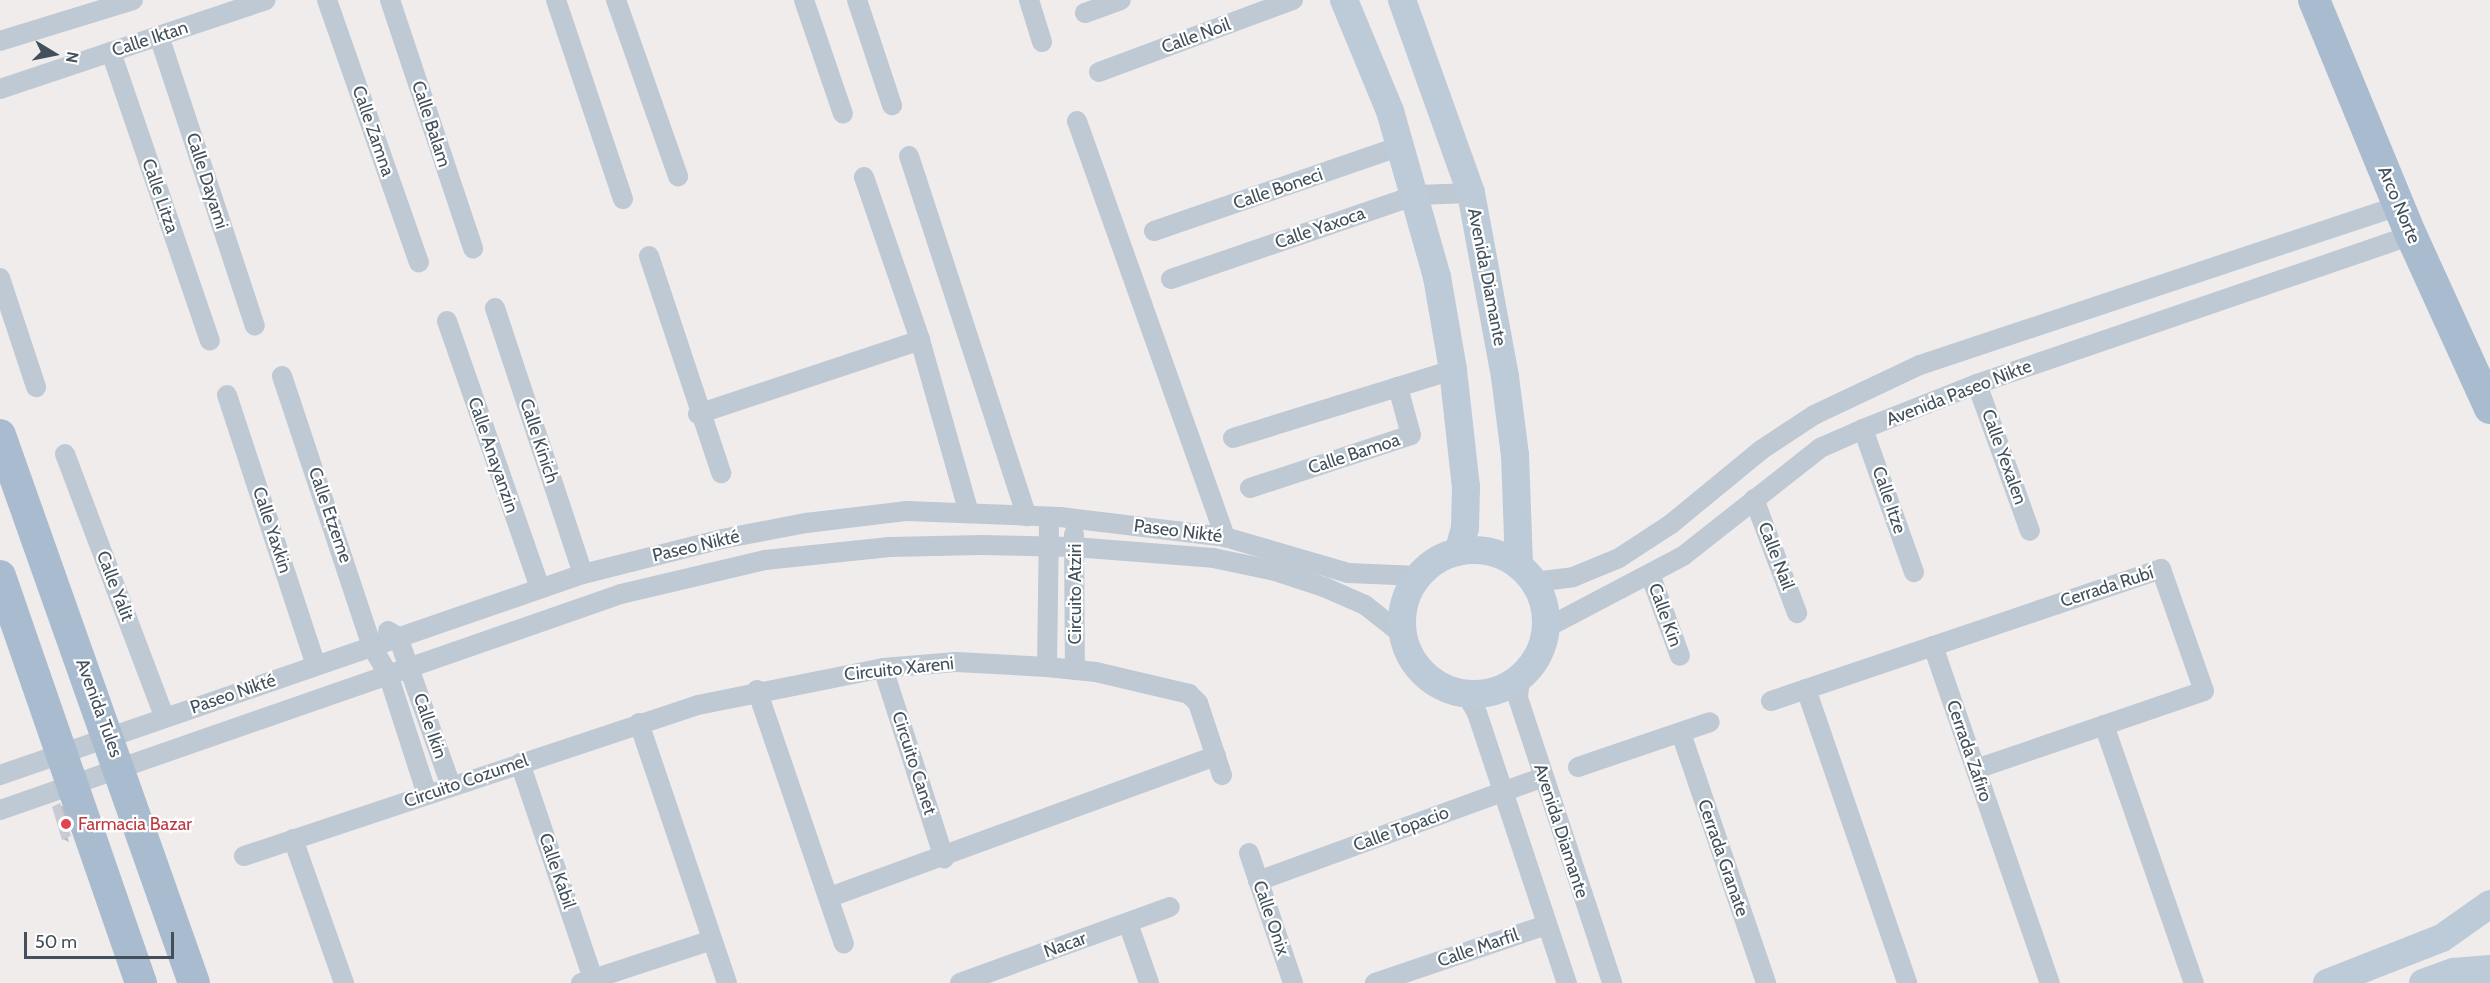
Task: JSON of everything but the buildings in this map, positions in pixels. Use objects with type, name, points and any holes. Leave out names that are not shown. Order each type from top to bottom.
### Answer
[{"type":"main road","name":"Arco Norte","points":[[2314,0],[2398,206],[2490,408]]},
{"type":"main road","name":"Avenida Tules","points":[[0,435],[110,737],[194,983]]},
{"type":"main road","points":[[0,576],[141,983]]},
{"type":"street","points":[[0,41],[133,0]]},
{"type":"street","name":"Calle Iktan","points":[[0,89],[266,0]]},
{"type":"street","name":"Calle Zamna","points":[[327,0],[419,262]]},
{"type":"street","name":"Calle Balam","points":[[390,0],[473,248]]},
{"type":"street","points":[[556,0],[623,199]]},
{"type":"street","points":[[616,0],[678,176]]},
{"type":"street","points":[[804,0],[843,114]]},
{"type":"street","points":[[857,0],[892,105]]},
{"type":"street","points":[[1029,0],[1042,42]]},
{"type":"street","points":[[1085,13],[1121,0]]},
{"type":"street","name":"Calle Noil","points":[[1099,72],[1293,0]]},
{"type":"street","points":[[1344,0],[1401,146],[1417,195],[1437,277],[1453,370],[1466,487],[1465,528],[1458,552]]},
{"type":"street","name":"Avenida Diamante","points":[[1402,0],[1471,193],[1505,377],[1527,574]]},
{"type":"street","name":"Calle Dayami","points":[[159,36],[255,327]]},
{"type":"street","name":"Calle Litza","points":[[111,52],[210,341]]},
{"type":"street","points":[[1077,121],[1225,537]]},
{"type":"street","name":"Calle Boneci","points":[[1154,231],[1401,146]]},
{"type":"street","points":[[909,156],[1027,516]]},
{"type":"street","points":[[864,177],[920,340],[969,513]]},
{"type":"street","name":"Calle Yaxoca","points":[[1171,279],[1417,195],[1471,193]]},
{"type":"street","name":"Avenida Paseo Nikte","points":[[1527,574],[1573,577],[1619,558],[1671,524],[1761,450],[1814,415],[1920,365],[2398,206]]},
{"type":"street","name":"Avenida Paseo Nikte","points":[[1546,628],[1683,556],[1820,448],[1977,384],[2411,235]]},
{"type":"street","points":[[649,256],[698,414],[721,473]]},
{"type":"street","points":[[0,278],[36,387]]},
{"type":"street","name":"Calle Kinich","points":[[495,308],[584,574]]},
{"type":"street","name":"Calle Anayanzin","points":[[447,321],[540,588]]},
{"type":"street","points":[[698,414],[920,340]]},
{"type":"street","points":[[1233,438],[1453,370]]},
{"type":"street","name":"Calle Etzeme","points":[[282,376],[365,618]]},
{"type":"street","name":"Calle Yexalen","points":[[1977,384],[2030,531]]},
{"type":"street","name":"Calle Bamoa","points":[[1250,488],[1411,435],[1398,387]]},
{"type":"street","name":"Calle Yaxkin","points":[[227,395],[316,665]]},
{"type":"street","name":"Calle Itze","points":[[1863,429],[1914,572]]},
{"type":"street","name":"Calle Yalit","points":[[65,454],[165,718]]},
{"type":"street","name":"Calle Nail","points":[[1754,499],[1797,613]]},
{"type":"street","name":"Paseo Nikté","points":[[0,775],[584,574],[722,539],[807,523],[907,511],[1074,519],[1225,537],[1348,573],[1419,576]]},
{"type":"street","name":"Circuito Atziri","points":[[1047,667],[1049,517]]},
{"type":"street","name":"Circuito Atziri","points":[[1074,519],[1075,670]]},
{"type":"street","name":"Paseo Nikté","points":[[0,810],[621,594],[765,560],[889,547],[1074,547],[1213,558],[1275,571],[1365,605],[1403,635]]},
{"type":"street","points":[[1480,550],[1501,555],[1527,574],[1544,604],[1546,628],[1533,664],[1520,678],[1485,694],[1466,694],[1444,688],[1425,675],[1411,657],[1403,635],[1405,604],[1419,576],[1435,562],[1458,552],[1480,550]]},
{"type":"street","name":"Cerrada Rubí","points":[[1933,646],[2161,568],[2204,691],[1976,769]]},
{"type":"street","name":"Calle Kin","points":[[1650,574],[1680,656]]},
{"type":"street","points":[[365,618],[398,637]]},
{"type":"street","points":[[365,618],[372,647]]},
{"type":"street","name":"Calle Ikin","points":[[398,637],[451,786]]},
{"type":"street","points":[[1771,701],[1933,646]]},
{"type":"street","name":"Cerrada Zafiro","points":[[1933,646],[2050,983]]},
{"type":"street","name":"Calle Ikin","points":[[372,647],[388,674],[427,795]]},
{"type":"street","name":"Circuito Xareni","points":[[758,690],[883,668],[956,662],[1075,670],[1190,694],[1198,704],[1222,775]]},
{"type":"street","name":"Circuito Canet","points":[[883,668],[944,858]]},
{"type":"street","name":"Avenida Diamante","points":[[1520,678],[1518,698],[1612,983]]},
{"type":"street","points":[[1806,689],[1907,983]]},
{"type":"street","points":[[758,690],[830,897],[844,944]]},
{"type":"street","name":"Circuito Cozumel","points":[[244,856],[639,723],[758,690]]},
{"type":"street","points":[[1466,694],[1477,713],[1567,983]]},
{"type":"street","points":[[1578,767],[1710,722]]},
{"type":"street","points":[[639,723],[727,983]]},
{"type":"street","points":[[2104,725],[2194,983]]},
{"type":"street","name":"Cerrada Granate","points":[[1681,733],[1766,983]]},
{"type":"street","points":[[830,897],[944,858],[1216,756]]},
{"type":"street","name":"Calle Kabil","points":[[520,763],[587,981]]},
{"type":"street","name":"Calle Topacio","points":[[1258,881],[1543,777]]},
{"type":"street","points":[[293,839],[344,983]]},
{"type":"street","name":"Calle Onix","points":[[1249,853],[1293,983]]},
{"type":"street","points":[[2327,983],[2442,938],[2490,904]]},
{"type":"street","name":"Nacar","points":[[960,983],[1004,976],[1170,907]]},
{"type":"street","points":[[1128,923],[1149,983]]},
{"type":"street","name":"Calle Marfil","points":[[1375,983],[1546,925]]},
{"type":"street","points":[[587,981],[712,940]]},
{"type":"street","points":[[2423,983],[2454,972],[2490,969]]},
{"type":"place","name":"Farmacia Bazar","points":[[66,824]]}]
